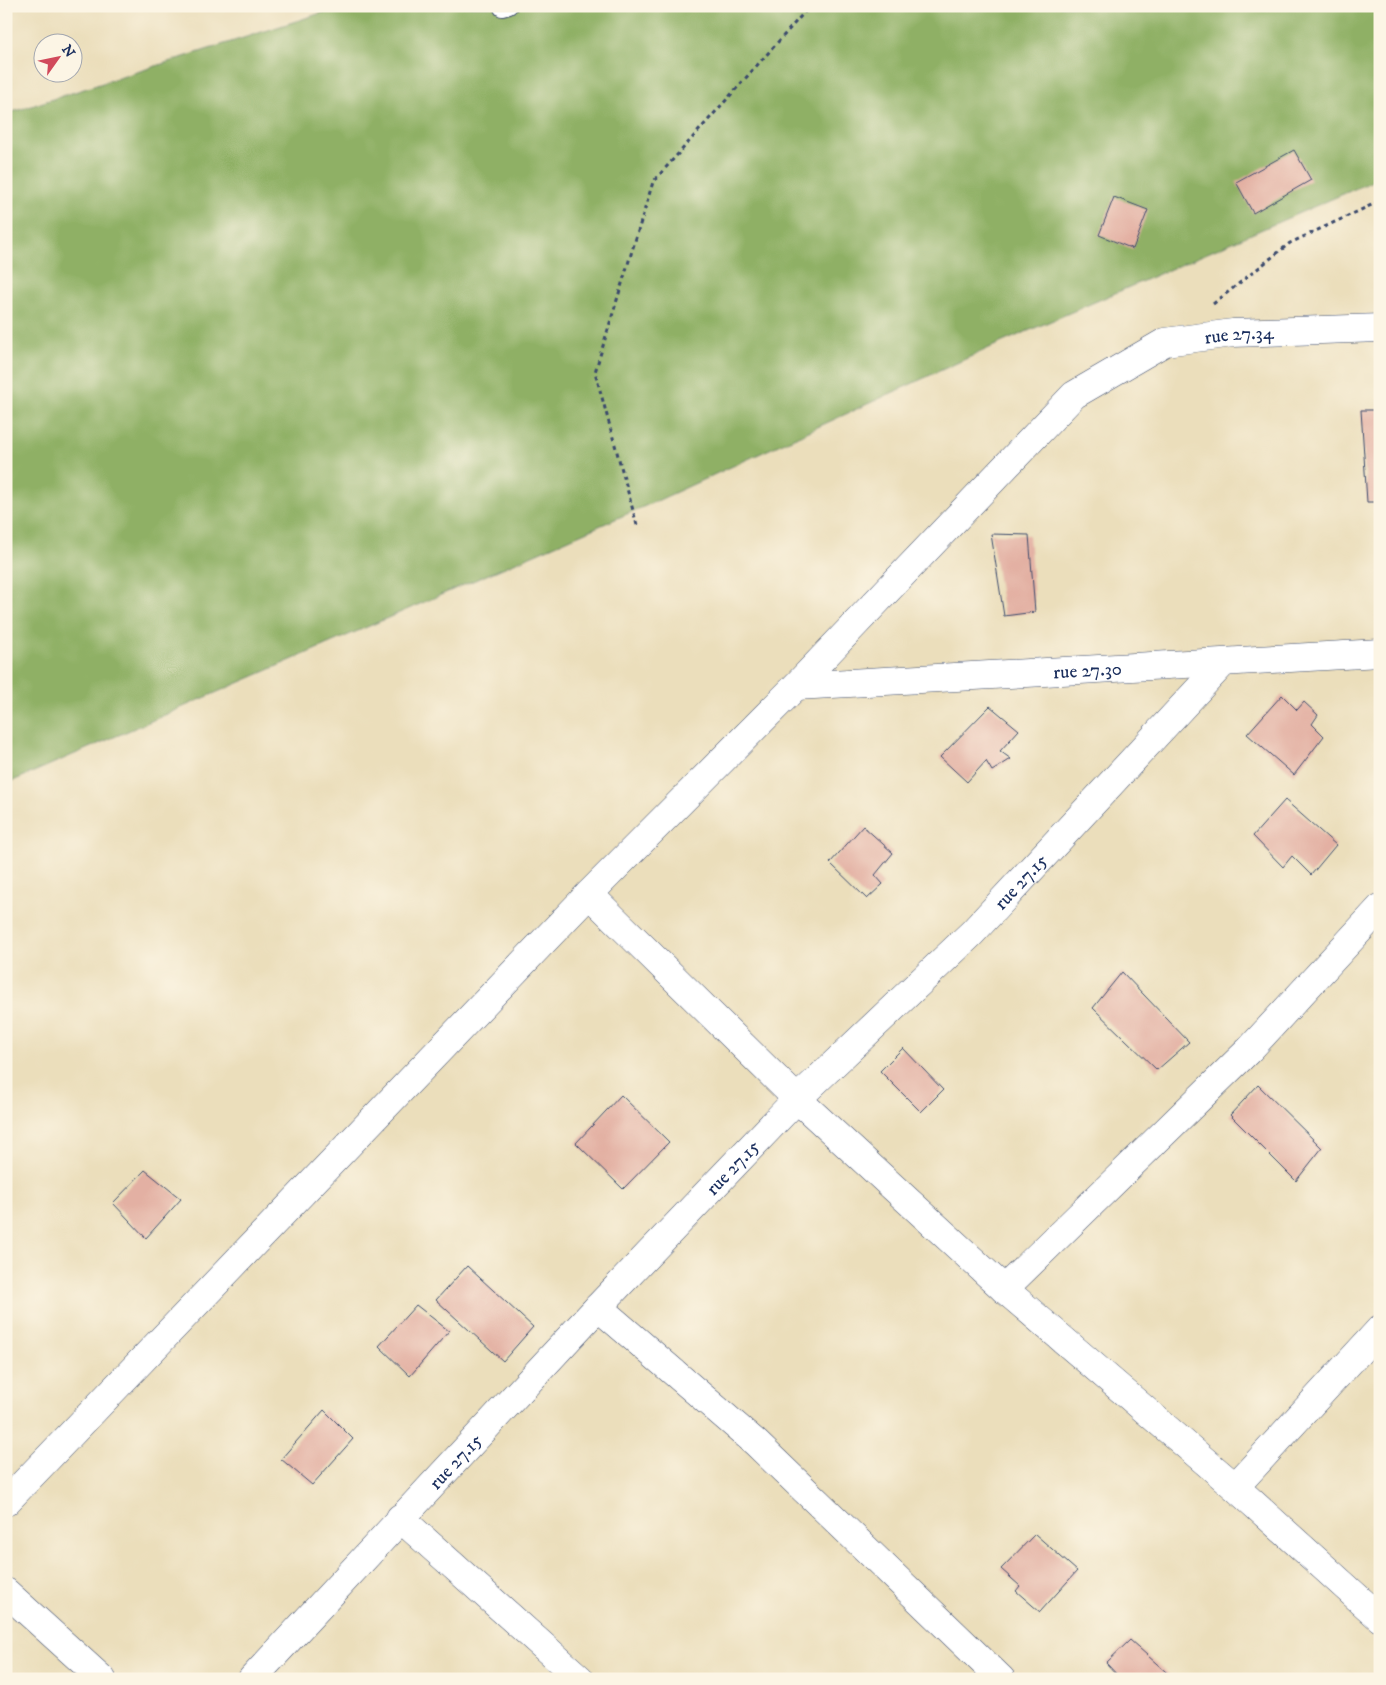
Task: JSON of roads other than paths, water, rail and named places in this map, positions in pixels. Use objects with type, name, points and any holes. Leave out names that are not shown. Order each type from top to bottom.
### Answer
[{"type":"street","name":"rue 27.34","points":[[6,1502],[589,894],[796,686],[1074,395],[1165,342],[1233,333],[1380,328]]},
{"type":"street","name":"rue 27.30","points":[[796,686],[1380,653]]},
{"type":"street","name":"rue 27.15","points":[[252,1679],[598,1307],[797,1099],[972,933],[1223,663]]},
{"type":"street","points":[[589,894],[797,1099],[1004,1289],[1235,1487],[1380,1618]]},
{"type":"street","points":[[1004,1289],[1250,1049],[1380,908]]},
{"type":"street","points":[[598,1307],[756,1443],[1001,1679]]},
{"type":"street","points":[[1235,1487],[1380,1329]]},
{"type":"street","points":[[400,1518],[580,1679]]},
{"type":"street","points":[[6,1592],[102,1679]]}]
